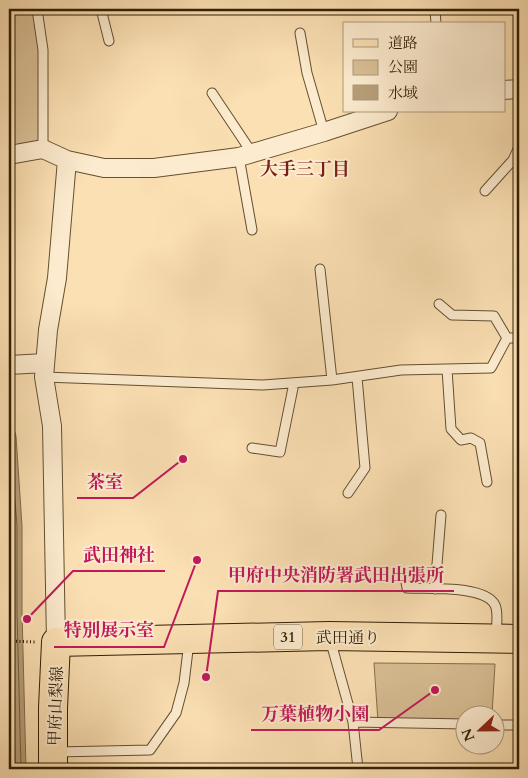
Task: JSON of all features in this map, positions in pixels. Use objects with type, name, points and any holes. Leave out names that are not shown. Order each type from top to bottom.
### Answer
[{"type":"main road","name":"武田通り","points":[[56,642],[329,636],[508,639]]},
{"type":"main road","name":"甲府山梨線","points":[[53,761],[56,642]]},
{"type":"street","points":[[506,90],[519,89]]},
{"type":"street","points":[[9,155],[42,149],[66,160],[104,168],[154,168],[246,155],[385,112]]},
{"type":"street","points":[[56,642],[52,426],[45,370],[48,330],[57,278],[66,160]]},
{"type":"street","points":[[9,364],[45,370]]},
{"type":"lane","points":[[36,9],[43,50],[42,149]]},
{"type":"lane","points":[[101,9],[109,41]]},
{"type":"lane","points":[[435,9],[436,22]]},
{"type":"lane","points":[[300,33],[307,73],[324,132]]},
{"type":"lane","points":[[212,93],[246,155],[252,230]]},
{"type":"lane","points":[[485,191],[513,160],[519,147]]},
{"type":"lane","points":[[320,269],[332,380]]},
{"type":"lane","points":[[439,304],[452,315],[494,316],[507,338]]},
{"type":"lane","points":[[45,370],[264,385],[294,383],[357,377],[401,370],[491,368],[507,338]]},
{"type":"lane","points":[[507,338],[519,338]]},
{"type":"lane","points":[[447,369],[451,428],[460,440],[471,438],[480,443],[487,482]]},
{"type":"lane","points":[[348,493],[365,468],[357,377]]},
{"type":"lane","points":[[252,448],[280,452],[294,383]]},
{"type":"lane","points":[[435,589],[441,515]]},
{"type":"lane","points":[[406,577],[407,588],[466,590],[491,599],[497,607],[508,639]]},
{"type":"lane","points":[[329,636],[353,722],[358,769]]},
{"type":"lane","points":[[53,761],[150,750],[176,713],[184,683],[189,639]]},
{"type":"lane","points":[[353,722],[456,724]]},
{"type":"lane","points":[[506,725],[519,724]]},
{"type":"path","points":[[9,642],[25,642]]},
{"type":"green space","points":[[9,9],[37,9],[43,50],[43,149],[9,155]]},
{"type":"green space","points":[[374,663],[495,664],[493,706],[456,706],[456,724],[378,722]]},
{"type":"water","points":[[9,412],[16,436],[22,526],[26,769],[9,769]]},
{"type":"place","name":"茶室","points":[[183,459]]},
{"type":"place","name":"特別展示室","points":[[197,560]]},
{"type":"place","name":"武田神社","points":[[27,619]]},
{"type":"place","name":"甲府中央消防署武田出張所","points":[[206,677]]},
{"type":"place","name":"万葉植物小園","points":[[435,690]]},
{"type":"district","name":"大手三丁目","points":[[305,169]]}]
